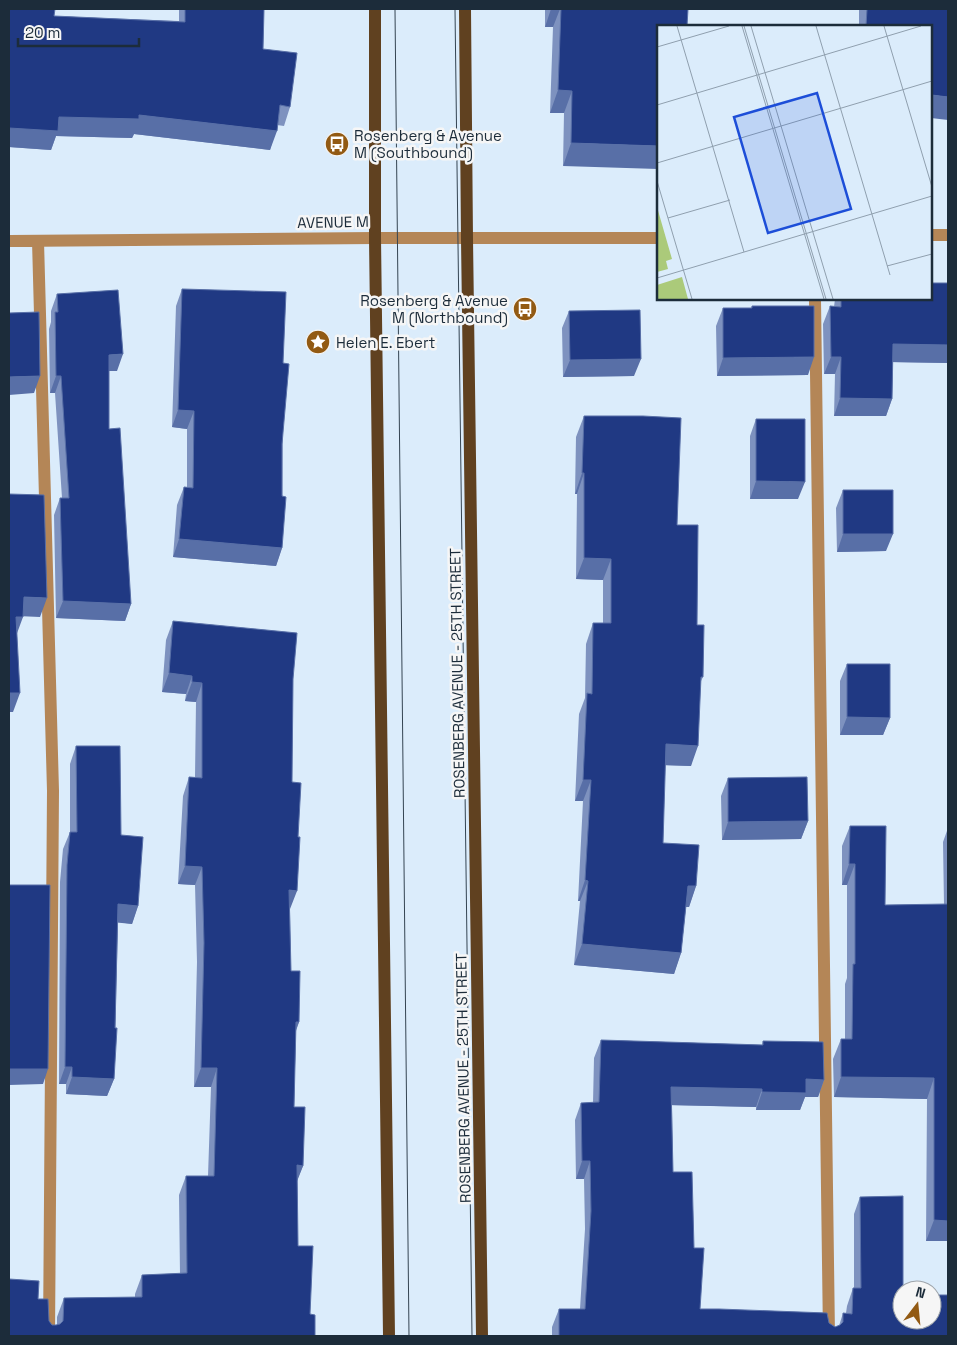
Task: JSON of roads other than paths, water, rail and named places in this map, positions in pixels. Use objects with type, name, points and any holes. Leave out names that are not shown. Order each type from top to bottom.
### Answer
[{"type":"main road","points":[[375,9],[375,238],[389,1336]]},
{"type":"main road","name":"ROSENBERG AVENUE - 25TH STREET","points":[[466,9],[467,239],[482,1336]]},
{"type":"street","points":[[932,235],[948,235]]},
{"type":"street","name":"AVENUE M","points":[[9,241],[657,238]]},
{"type":"street","points":[[38,240],[53,791],[49,1336]]},
{"type":"street","points":[[815,300],[829,1336]]},
{"type":"tram line","points":[[395,9],[409,1336]]},
{"type":"tram line","points":[[455,9],[472,1336]]},
{"type":"place","name":"Rosenberg & Avenue M (Southbound)","points":[[337,144]]},
{"type":"place","name":"Rosenberg & Avenue M (Northbound)","points":[[525,309]]},
{"type":"place","name":"Helen E. Ebert","points":[[318,342]]}]
